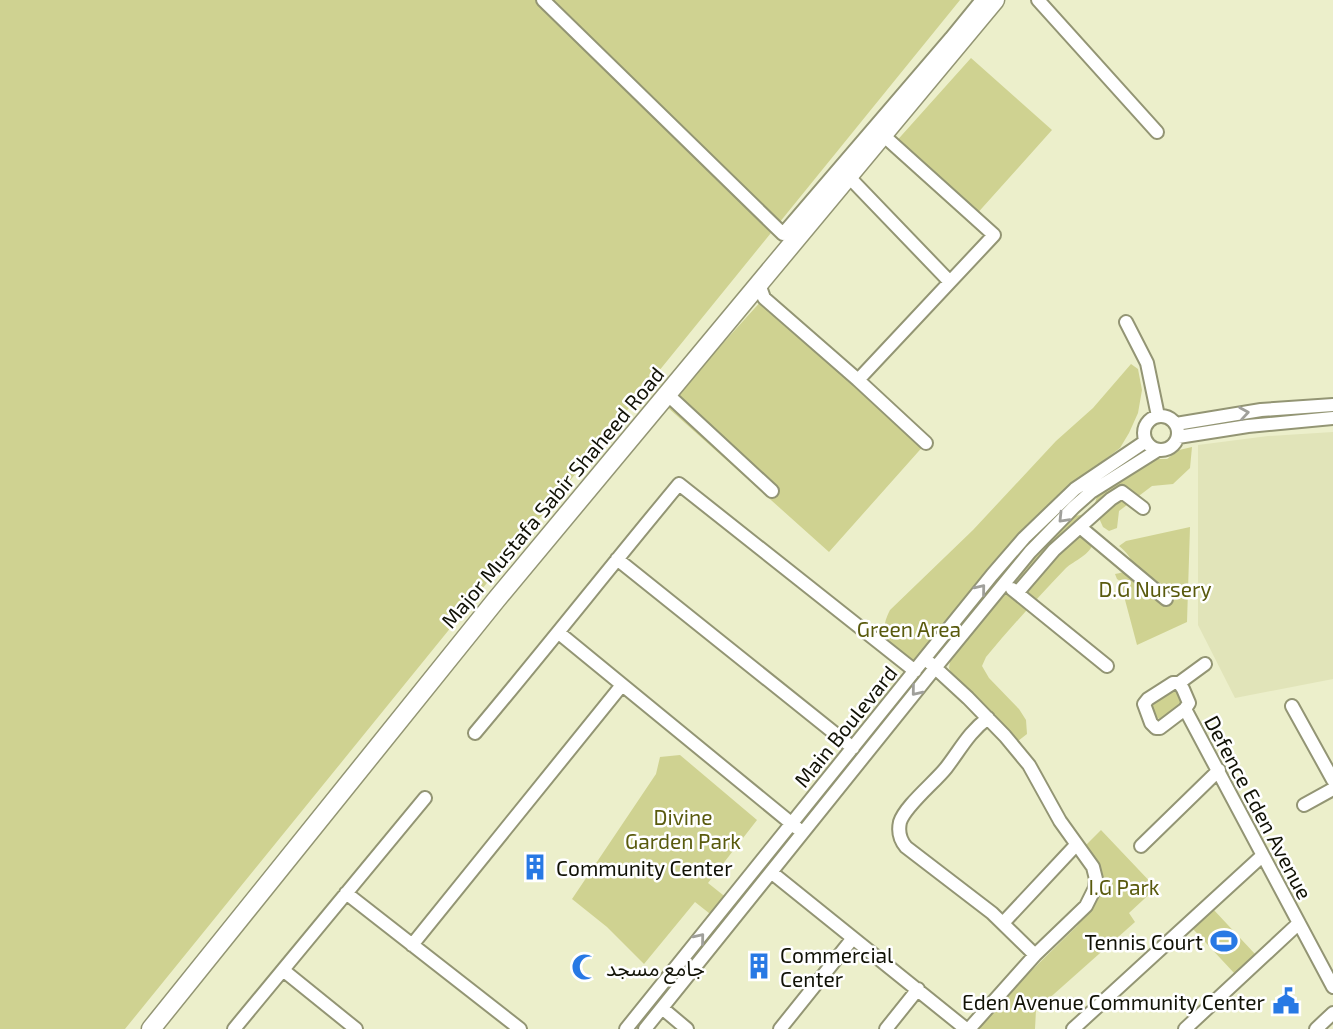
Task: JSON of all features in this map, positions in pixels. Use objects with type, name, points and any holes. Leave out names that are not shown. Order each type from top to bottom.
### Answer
[{"type":"street","points":[[543,0],[783,234],[982,0]]},
{"type":"street","name":"Major Mustafa Sabir Shaheed Road","points":[[150,1029],[496,600],[995,0]]},
{"type":"street","points":[[1038,0],[1157,132]]},
{"type":"street","points":[[858,380],[994,235],[883,135]]},
{"type":"street","points":[[848,176],[950,282]]},
{"type":"street","points":[[759,284],[764,298],[926,443]]},
{"type":"street","points":[[1126,322],[1147,363],[1158,416]]},
{"type":"street","points":[[667,394],[772,491]]},
{"type":"street","points":[[1176,424],[1261,410],[1333,405]]},
{"type":"street","points":[[1158,416],[1168,417],[1176,424],[1178,438],[1171,448],[1158,450],[1146,441],[1146,425],[1158,416]]},
{"type":"street","points":[[1178,438],[1248,426],[1333,418]]},
{"type":"street","name":"Main Boulevard","points":[[626,1029],[1024,538],[1146,441]]},
{"type":"street","name":"Main Boulevard","points":[[645,1029],[1004,582],[1079,494],[1158,450]]},
{"type":"street","points":[[475,733],[679,484],[915,671]]},
{"type":"street","points":[[1017,593],[1054,550],[1111,499],[1122,492],[1143,508]]},
{"type":"street","points":[[1079,494],[1094,514]]},
{"type":"street","points":[[1080,527],[1166,599]]},
{"type":"street","points":[[617,559],[853,748]]},
{"type":"street","points":[[1004,582],[1107,666]]},
{"type":"street","points":[[559,633],[802,833]]},
{"type":"street","points":[[771,872],[968,1029],[1035,954],[1086,906],[1095,888],[1093,867],[1060,821],[1029,765],[988,718],[924,659]]},
{"type":"street","points":[[1185,709],[1160,728],[1156,728],[1151,723],[1144,704],[1173,683],[1179,684],[1205,664]]},
{"type":"street","name":"Defence Eden Avenue","points":[[1179,684],[1189,703],[1185,709],[1333,987]]},
{"type":"street","points":[[412,945],[622,685]]},
{"type":"street","points":[[1292,706],[1333,780]]},
{"type":"street","points":[[988,718],[972,732],[947,767],[905,812],[900,822],[901,840],[906,847],[1003,923],[1035,954]]},
{"type":"street","points":[[1141,846],[1219,770]]},
{"type":"street","points":[[1304,805],[1333,789]]},
{"type":"street","points":[[234,1029],[425,799]]},
{"type":"street","points":[[1003,923],[1076,845]]},
{"type":"street","points":[[1073,1029],[1262,856]]},
{"type":"street","points":[[346,893],[520,1029]]},
{"type":"street","points":[[1185,1029],[1299,923]]},
{"type":"street","points":[[780,1029],[853,938]]},
{"type":"street","points":[[283,971],[356,1029]]},
{"type":"street","points":[[886,1029],[918,989]]},
{"type":"street","points":[[662,1008],[687,1029]]},
{"type":"street","points":[[1316,1029],[1333,1013]]},
{"type":"shaded area","points":[[1333,432],[1333,679],[1235,698],[1198,625],[1198,445],[1268,436]]},
{"type":"green space","points":[[0,0],[960,0],[125,1029],[0,1029]]},
{"type":"green space","points":[[971,58],[1052,130],[974,217],[893,145]]},
{"type":"green space","points":[[764,298],[926,443],[829,552],[666,406]]},
{"type":"green space","name":"Green Area","points":[[1131,364],[1138,369],[1142,390],[1138,413],[1120,448],[1060,494],[1022,530],[917,658],[912,661],[889,648],[885,628],[890,610],[973,530],[1056,441],[1093,408]]},
{"type":"green space","points":[[1192,447],[1190,468],[1173,484],[1152,486],[1119,511],[1117,528],[1109,531],[1103,527],[1094,507],[1097,496],[1103,490],[1155,459],[1167,459],[1179,450]]},
{"type":"green space","points":[[1081,515],[1093,536],[1092,547],[1066,568],[1035,601],[986,657],[982,666],[989,678],[1026,720],[1027,734],[1018,741],[985,706],[954,679],[949,668],[951,655],[1051,538],[1073,516]]},
{"type":"green space","name":"D.G Nursery","points":[[1190,527],[1187,622],[1137,645],[1120,581],[1115,574],[1127,570],[1131,563],[1128,555],[1119,546],[1126,541]]},
{"type":"green space","points":[[1171,691],[1177,691],[1182,700],[1173,713],[1160,720],[1153,714],[1153,705]]},
{"type":"green space","name":"Divine Garden Park","points":[[680,755],[757,820],[708,883],[728,899],[714,917],[695,902],[644,964],[607,927],[572,899],[656,774],[660,757]]},
{"type":"green space","name":"I.G Park","points":[[1101,830],[1156,888],[1129,913],[1135,922],[1036,1010],[1035,1029],[980,1029],[988,1013],[1077,926],[1097,900],[1102,890],[1100,879],[1084,847]]},
{"type":"green space","name":"Tennis Court","points":[[1213,909],[1255,954],[1235,974],[1193,929]]},
{"type":"place","name":"Community Center","points":[[535,867]]},
{"type":"place","name":"Tennis Court","points":[[1224,941]]},
{"type":"place","name":"Commercial Center","points":[[759,966]]},
{"type":"place","name":"جامع مسجد","points":[[585,967]]},
{"type":"place","name":"Eden Avenue Community Center","points":[[1286,1001]]}]
